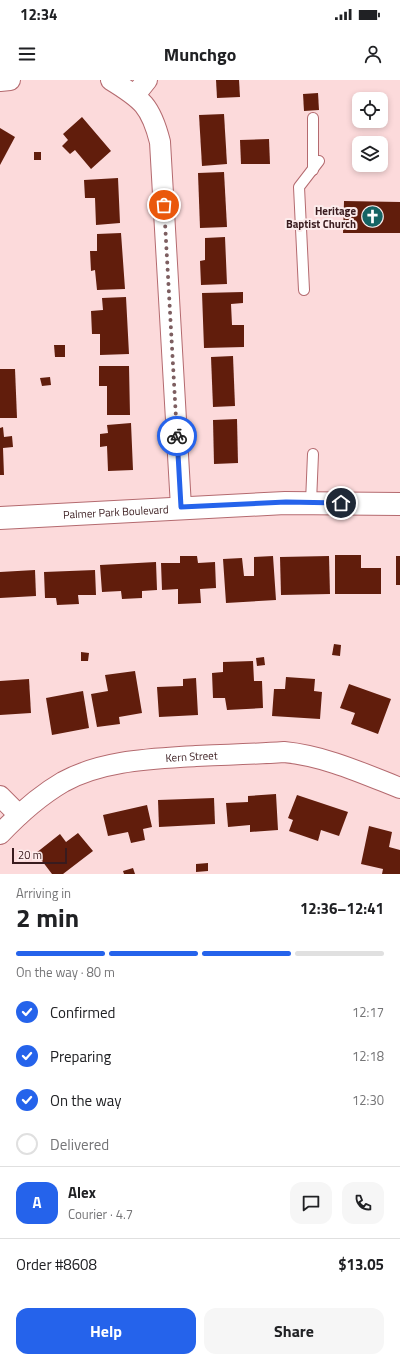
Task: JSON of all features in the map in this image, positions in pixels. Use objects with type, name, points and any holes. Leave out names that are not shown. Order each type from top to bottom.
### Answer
[{"type":"main road","name":"Palmer Park Boulevard","points":[[0,518],[181,507],[311,502],[400,504]]},
{"type":"street","points":[[0,81],[10,80]]},
{"type":"street","points":[[111,80],[141,88],[146,106],[155,122],[160,142],[181,507]]},
{"type":"street","name":"Kern Street","points":[[0,834],[18,815],[45,793],[65,781],[89,772],[144,759],[284,752],[307,754],[328,759],[400,788]]},
{"type":"street","points":[[0,796],[18,815]]},
{"type":"lane","points":[[304,290],[299,187],[316,165],[313,118]]},
{"type":"lane","points":[[311,502],[313,454]]},
{"type":"building","points":[[216,80],[239,80],[240,97],[217,98]]},
{"type":"building","points":[[318,93],[319,110],[304,111],[303,94]]},
{"type":"building","points":[[224,114],[227,164],[202,166],[199,115]]},
{"type":"building","points":[[82,117],[111,151],[91,169],[75,150],[70,154],[62,146],[68,140],[63,134]]},
{"type":"building","points":[[0,128],[15,137],[0,165]]},
{"type":"building","points":[[269,139],[270,164],[241,164],[240,140]]},
{"type":"building","points":[[34,152],[41,152],[41,160],[34,160]]},
{"type":"building","points":[[224,172],[227,227],[200,228],[198,173]]},
{"type":"building","points":[[118,178],[120,223],[96,225],[95,198],[85,198],[84,180]]},
{"type":"building","name":"Heritage Baptist Church","points":[[344,201],[400,202],[400,233],[343,233]]},
{"type":"building","points":[[121,233],[125,289],[97,290],[95,270],[91,271],[90,251],[97,251],[97,234]]},
{"type":"building","points":[[225,237],[227,284],[201,285],[200,261],[205,260],[205,238]]},
{"type":"building","points":[[243,292],[243,303],[231,304],[232,325],[244,325],[244,347],[204,348],[202,293]]},
{"type":"building","points":[[126,297],[129,354],[100,355],[100,334],[92,334],[91,311],[103,310],[102,298]]},
{"type":"building","points":[[54,345],[65,345],[65,357],[55,357]]},
{"type":"building","points":[[233,356],[235,406],[213,407],[211,357]]},
{"type":"building","points":[[99,366],[129,366],[130,415],[107,415],[107,386],[99,386]]},
{"type":"building","points":[[0,369],[15,369],[17,418],[0,418]]},
{"type":"building","points":[[50,377],[51,385],[42,386],[40,378]]},
{"type":"building","points":[[237,419],[238,463],[214,464],[213,420]]},
{"type":"building","points":[[131,423],[133,470],[108,471],[107,446],[100,447],[100,434],[108,433],[107,425]]},
{"type":"building","points":[[3,427],[4,437],[12,436],[13,447],[3,448],[4,475],[0,475],[0,428]]},
{"type":"building","points":[[335,555],[361,555],[361,568],[381,568],[381,594],[335,594]]},
{"type":"building","points":[[180,556],[197,556],[198,563],[215,562],[216,588],[200,589],[201,603],[178,604],[178,589],[162,590],[161,563],[180,563]]},
{"type":"building","points":[[273,556],[276,600],[226,603],[223,559],[242,558],[244,576],[254,576],[254,557]]},
{"type":"building","points":[[329,556],[330,594],[281,595],[280,557]]},
{"type":"building","points":[[396,556],[400,556],[400,585],[396,585]]},
{"type":"building","points":[[156,562],[157,590],[142,591],[142,598],[122,599],[121,591],[102,592],[100,565]]},
{"type":"building","points":[[35,570],[36,596],[0,598],[0,572]]},
{"type":"building","points":[[95,570],[96,595],[78,595],[79,604],[57,605],[56,598],[45,598],[44,572]]},
{"type":"building","points":[[334,644],[341,645],[340,656],[332,655]]},
{"type":"building","points":[[81,652],[89,653],[88,661],[81,661]]},
{"type":"building","points":[[264,657],[265,665],[257,666],[256,658]]},
{"type":"building","points":[[253,661],[254,681],[262,681],[263,708],[227,710],[225,698],[213,698],[212,673],[223,672],[223,662]]},
{"type":"building","points":[[135,671],[142,713],[119,717],[120,724],[97,727],[91,694],[108,691],[105,675]]},
{"type":"building","points":[[286,677],[315,679],[314,691],[322,692],[320,719],[272,716],[274,689],[285,689]]},
{"type":"building","points":[[196,678],[198,715],[159,717],[157,687],[183,686],[183,679]]},
{"type":"building","points":[[29,679],[31,713],[0,715],[0,681]]},
{"type":"building","points":[[349,684],[391,699],[378,734],[351,724],[355,713],[340,708]]},
{"type":"building","points":[[83,691],[89,728],[52,735],[46,698]]},
{"type":"building","points":[[276,794],[278,830],[250,832],[250,825],[228,827],[226,803],[248,802],[248,796]]},
{"type":"building","points":[[297,795],[348,812],[339,836],[321,830],[318,841],[289,831],[293,820],[288,818]]},
{"type":"building","points":[[214,798],[215,824],[159,827],[158,800]]},
{"type":"building","points":[[147,805],[152,827],[143,829],[145,840],[131,843],[128,832],[108,836],[103,815]]},
{"type":"building","points":[[369,826],[392,832],[389,847],[400,850],[400,874],[382,874],[383,869],[361,864]]},
{"type":"building","points":[[78,833],[93,851],[63,874],[52,874],[36,853],[60,834],[66,842]]},
{"type":"building","points":[[208,863],[208,871],[196,872],[196,864]]},
{"type":"building","points":[[133,868],[135,874],[124,874],[123,871]]},
{"type":"way so far","points":[[164,205],[177,436]]},
{"type":"place","name":"Heritage Baptist Church","points":[[372,217]]},
{"type":"route","points":[[177,436],[181,507],[286,502],[341,503]]}]
